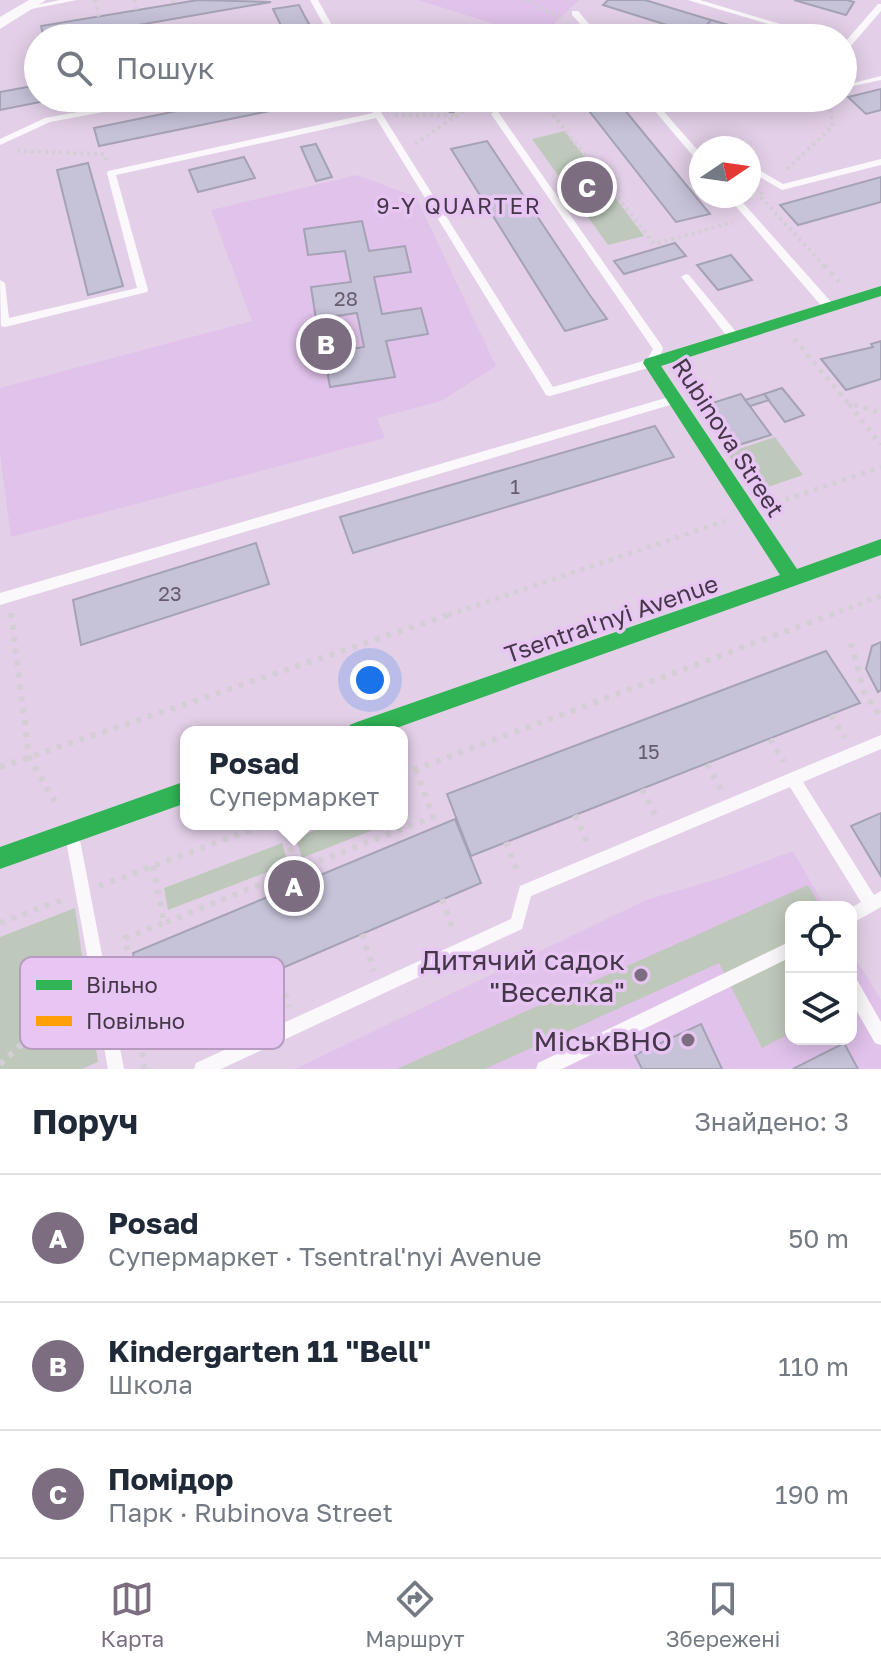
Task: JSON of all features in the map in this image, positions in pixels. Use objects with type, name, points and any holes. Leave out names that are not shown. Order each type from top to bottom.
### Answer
[{"type":"main road","name":"Rubinova Street","points":[[793,579],[651,363],[881,291]]},
{"type":"main road","name":"Tsentral'nyi Avenue","points":[[374,726],[881,547]]},
{"type":"main road","points":[[0,858],[180,794]]},
{"type":"street","points":[[0,24],[33,4]]},
{"type":"lane","points":[[33,4],[73,0]]},
{"type":"lane","points":[[314,0],[327,24]]},
{"type":"lane","points":[[692,0],[775,24]]},
{"type":"lane","points":[[857,34],[881,6]]},
{"type":"lane","points":[[575,13],[585,24]]},
{"type":"lane","points":[[857,83],[881,78]]},
{"type":"lane","points":[[0,142],[48,120],[92,112]]},
{"type":"lane","points":[[376,112],[550,392],[651,363],[658,349],[495,114]]},
{"type":"lane","points":[[660,112],[689,146]]},
{"type":"lane","points":[[0,283],[3,324],[143,290],[111,173],[378,115]]},
{"type":"lane","points":[[761,174],[782,187],[881,162]]},
{"type":"lane","points":[[743,208],[828,306]]},
{"type":"lane","points":[[686,277],[733,336]]},
{"type":"lane","points":[[4,598],[676,399]]},
{"type":"lane","points":[[284,1031],[517,924],[525,891],[881,742]]},
{"type":"lane","points":[[793,779],[876,901],[857,912]]},
{"type":"lane","points":[[72,832],[96,957]]},
{"type":"lane","points":[[544,1069],[785,952]]},
{"type":"lane","points":[[857,996],[881,1037]]},
{"type":"lane","points":[[112,1049],[116,1069]]},
{"type":"lane","points":[[204,1068],[245,1049]]},
{"type":"path","points":[[95,0],[99,17]]},
{"type":"path","points":[[134,0],[137,10]]},
{"type":"path","points":[[527,0],[567,21]]},
{"type":"path","points":[[401,153],[462,112]]},
{"type":"path","points":[[551,112],[654,244],[751,217]]},
{"type":"path","points":[[378,115],[458,115]]},
{"type":"path","points":[[15,151],[104,154],[111,173]]},
{"type":"path","points":[[780,323],[881,445]]},
{"type":"path","points":[[848,403],[881,413]]},
{"type":"path","points":[[0,767],[881,467]]},
{"type":"path","points":[[408,772],[881,596]]},
{"type":"path","points":[[4,598],[29,757],[72,832]]},
{"type":"path","points":[[851,643],[864,692],[881,717]]},
{"type":"path","points":[[770,739],[793,779]]},
{"type":"path","points":[[707,764],[730,805]]},
{"type":"path","points":[[408,827],[433,817],[416,769]]},
{"type":"path","points":[[642,789],[664,833]]},
{"type":"path","points":[[575,815],[596,861]]},
{"type":"path","points":[[0,923],[251,830]]},
{"type":"path","points":[[286,830],[296,870]]},
{"type":"path","points":[[128,957],[125,938],[399,830]]},
{"type":"path","points":[[506,842],[525,891]]},
{"type":"path","points":[[153,866],[164,923]]},
{"type":"path","points":[[442,899],[461,949]]},
{"type":"path","points":[[362,934],[379,986]]},
{"type":"path","points":[[284,989],[294,1026]]},
{"type":"path","points":[[0,1064],[20,1046]]},
{"type":"path","points":[[142,1049],[144,1069]]},
{"type":"shaded area","points":[[418,0],[579,0],[554,24],[494,24]]},
{"type":"shaded area","points":[[357,175],[416,197],[496,366],[441,401],[377,418],[385,438],[11,537],[0,453],[0,388],[252,321],[211,210]]},
{"type":"shaded area","name":"Дитячий садок \"Веселка\"","points":[[793,851],[822,901],[785,901],[785,1045],[857,1045],[857,961],[881,1000],[881,1069],[295,1069],[646,900],[718,879]]},
{"type":"green space","points":[[565,131],[644,236],[608,245],[532,139]]},
{"type":"green space","points":[[775,437],[803,475],[753,492],[727,453]]},
{"type":"green space","points":[[316,830],[373,830],[302,858],[296,838]]},
{"type":"green space","points":[[282,843],[288,864],[168,910],[164,888]]},
{"type":"green space","points":[[808,885],[817,901],[785,901],[785,1036],[762,1048],[719,963],[485,1069],[397,1069]]},
{"type":"green space","points":[[75,908],[82,957],[20,957],[20,1049],[96,1049],[98,1062],[82,1069],[0,1069],[0,937]]},
{"type":"building","points":[[198,0],[271,2],[144,24],[53,24]]},
{"type":"building","points":[[608,0],[645,0],[711,20],[708,24],[664,24],[603,5]]},
{"type":"building","points":[[794,0],[847,0],[854,2],[846,15]]},
{"type":"building","points":[[299,5],[309,24],[280,24],[273,9]]},
{"type":"building","points":[[24,88],[24,105],[0,110],[0,92]]},
{"type":"building","points":[[881,89],[881,110],[866,114],[857,106],[857,95]]},
{"type":"building","points":[[172,112],[264,112],[99,146],[94,128]]},
{"type":"building","points":[[590,112],[626,112],[689,188],[689,208],[705,208],[710,214],[676,222]]},
{"type":"building","points":[[487,141],[607,319],[565,331],[451,149]]},
{"type":"building","points":[[316,144],[332,177],[316,181],[301,147]]},
{"type":"building","points":[[244,157],[255,178],[198,192],[189,170]]},
{"type":"building","points":[[88,163],[123,286],[88,295],[57,170]]},
{"type":"building","points":[[881,177],[881,202],[798,225],[780,205]]},
{"type":"building","points":[[362,221],[369,251],[405,246],[411,272],[374,277],[382,314],[421,308],[428,334],[386,341],[395,377],[330,387],[324,353],[364,347],[357,313],[316,319],[311,287],[351,282],[345,251],[308,255],[304,229]]},
{"type":"building","points":[[675,243],[686,256],[624,274],[614,261]]},
{"type":"building","points":[[731,255],[752,280],[718,290],[697,265]]},
{"type":"building","points":[[881,341],[881,379],[846,390],[821,359],[873,347],[871,344]]},
{"type":"building","points":[[782,388],[804,415],[785,422],[764,394]]},
{"type":"building","points":[[741,394],[771,435],[735,446],[706,405]]},
{"type":"building","points":[[764,394],[769,400],[750,406],[745,400]]},
{"type":"building","points":[[655,426],[674,457],[353,553],[340,517]]},
{"type":"building","points":[[256,543],[269,584],[81,645],[73,600]]},
{"type":"building","points":[[881,642],[881,690],[878,692],[866,669],[872,646]]},
{"type":"building","points":[[826,651],[860,703],[471,856],[447,794]]},
{"type":"building","points":[[881,813],[881,876],[851,826]]},
{"type":"building","points":[[455,819],[481,883],[284,967],[284,957],[134,957],[133,953]]},
{"type":"building","name":"МіськВНО","points":[[701,1024],[722,1069],[642,1069],[635,1055]]},
{"type":"building","points":[[845,1045],[858,1069],[793,1069]]},
{"type":"traffic: fast","points":[[793,579],[651,363],[881,291]]},
{"type":"traffic: fast","points":[[374,726],[881,547]]},
{"type":"traffic: fast","points":[[0,858],[180,794]]},
{"type":"place","name":"Помідор","points":[[587,187]]},
{"type":"place","name":"Kindergarten 11 \"Bell\"","points":[[326,344]]},
{"type":"place","name":"Posad","points":[[294,886]]},
{"type":"place","name":"Дитячий садок \"Веселка\"","points":[[641,975]]},
{"type":"place","name":"МіськВНО","points":[[688,1040]]},
{"type":"district","name":"9-Y QUARTER","points":[[459,205]]}]
